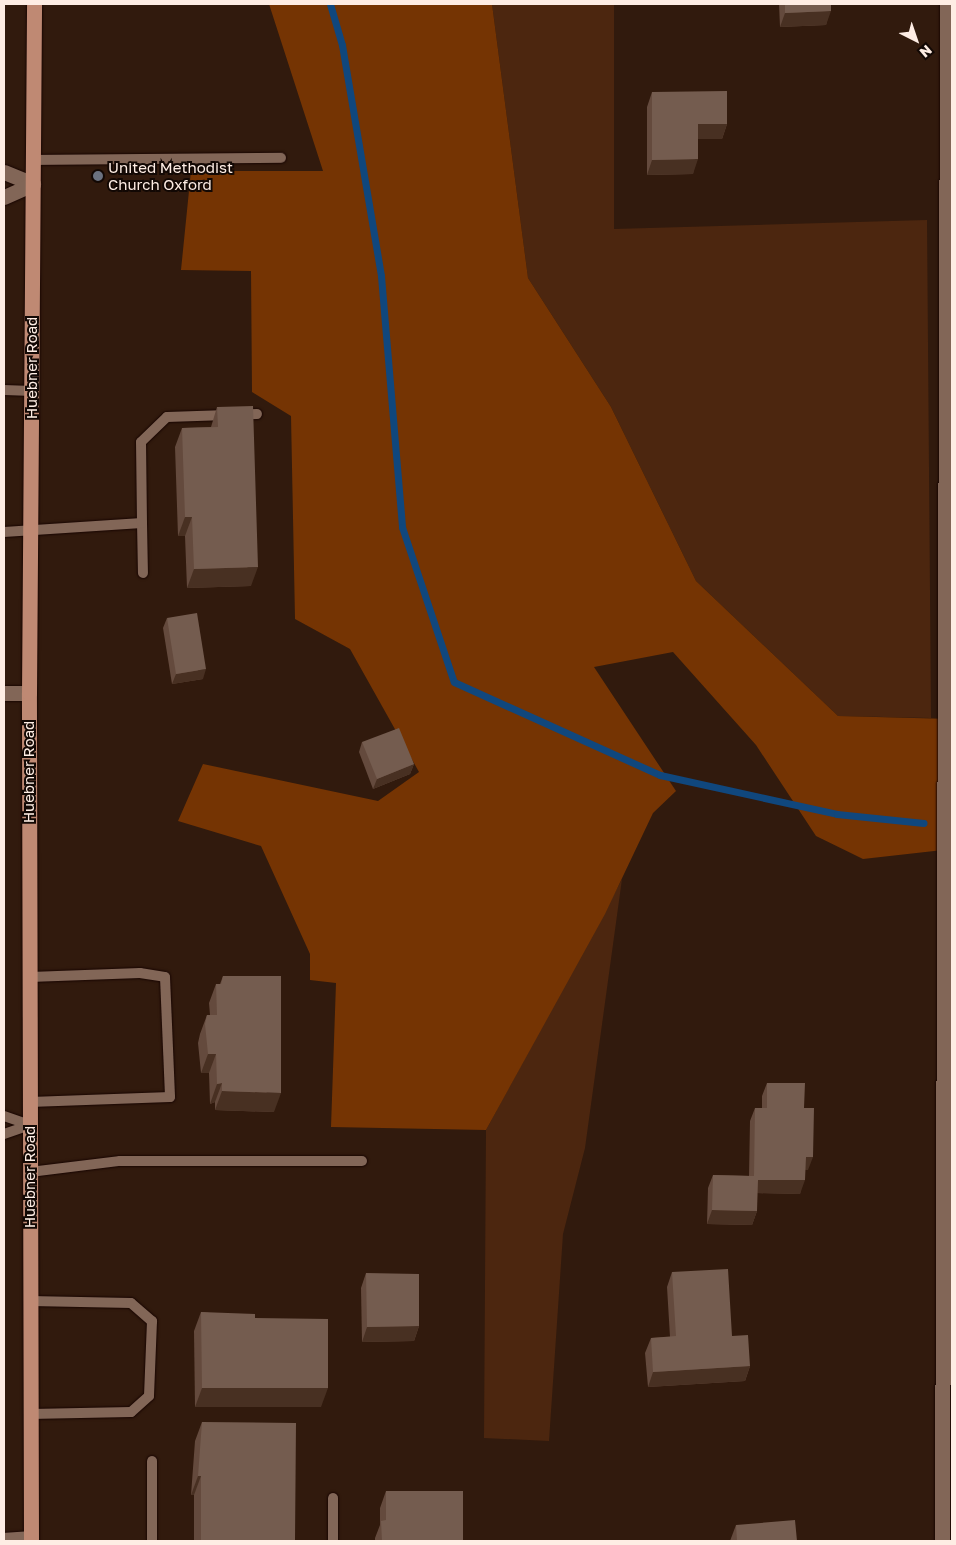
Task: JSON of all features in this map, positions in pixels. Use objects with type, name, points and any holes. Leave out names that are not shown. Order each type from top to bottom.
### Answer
[{"type":"main road","name":"Huebner Road","points":[[31,1539],[29,693],[34,4]]},
{"type":"street","points":[[942,1541],[947,4]]},
{"type":"street","points":[[4,172],[33,184]]},
{"type":"street","points":[[4,197],[33,184]]},
{"type":"street","points":[[4,693],[29,693]]},
{"type":"lane","points":[[33,160],[281,158]]},
{"type":"lane","points":[[4,390],[32,391]]},
{"type":"lane","points":[[143,573],[141,442],[167,417],[257,414]]},
{"type":"lane","points":[[4,532],[142,523]]},
{"type":"lane","points":[[30,977],[140,973],[165,977],[170,1097],[30,1102]]},
{"type":"lane","points":[[4,1116],[30,1124]]},
{"type":"lane","points":[[4,1134],[30,1124]]},
{"type":"lane","points":[[30,1172],[120,1161],[362,1161]]},
{"type":"lane","points":[[30,1301],[132,1302],[152,1321],[149,1396],[131,1412],[30,1414]]},
{"type":"lane","points":[[152,1461],[152,1541]]},
{"type":"lane","points":[[333,1498],[333,1541]]},
{"type":"lane","points":[[4,1538],[31,1539]]},
{"type":"shaded area","points":[[269,4],[492,4],[528,278],[611,407],[696,581],[838,716],[952,719],[952,849],[863,859],[816,836],[756,745],[673,652],[594,667],[676,791],[653,813],[605,914],[486,1130],[331,1127],[336,983],[310,980],[310,954],[261,846],[178,821],[203,764],[378,801],[419,772],[350,649],[295,619],[291,416],[252,392],[251,271],[181,270],[191,171],[323,171]]},
{"type":"shaded area","points":[[492,4],[614,4],[614,229],[927,220],[931,718],[838,716],[696,581],[611,407],[528,278]]},
{"type":"shaded area","points":[[622,879],[585,1148],[563,1234],[549,1441],[484,1438],[486,1130]]},
{"type":"building","points":[[785,4],[831,4],[831,11],[785,13]]},
{"type":"building","points":[[727,91],[727,124],[698,124],[698,159],[652,160],[652,92]]},
{"type":"building","points":[[253,406],[258,567],[194,569],[192,517],[185,517],[182,428],[218,427],[217,407]]},
{"type":"building","points":[[197,613],[206,669],[176,674],[167,618]]},
{"type":"building","points":[[399,728],[414,764],[377,779],[362,742]]},
{"type":"building","points":[[223,976],[281,976],[281,1093],[222,1091],[222,1083],[217,1084],[216,1054],[208,1054],[205,1024],[207,1015],[217,1015],[216,984],[221,984]]},
{"type":"building","points":[[767,1083],[805,1083],[804,1108],[814,1108],[813,1157],[806,1157],[805,1180],[758,1180],[757,1211],[712,1210],[713,1175],[754,1176],[755,1108],[767,1108]]},
{"type":"building","points":[[728,1269],[732,1336],[748,1335],[750,1366],[653,1372],[651,1338],[676,1336],[672,1272]]},
{"type":"building","points":[[366,1273],[419,1274],[419,1326],[367,1327]]},
{"type":"building","points":[[201,1312],[255,1314],[255,1318],[328,1319],[328,1388],[202,1388]]},
{"type":"building","points":[[202,1422],[296,1423],[295,1541],[201,1541],[201,1476],[198,1476]]},
{"type":"building","points":[[386,1491],[463,1491],[463,1541],[382,1541],[381,1521],[386,1520]]},
{"type":"building","points":[[795,1520],[797,1541],[737,1541],[736,1525]]},
{"type":"waterway","points":[[330,4],[342,45],[381,276],[402,527],[454,682],[660,775],[837,814],[924,823]]},
{"type":"place","name":"United Methodist Church Oxford","points":[[98,176]]}]
